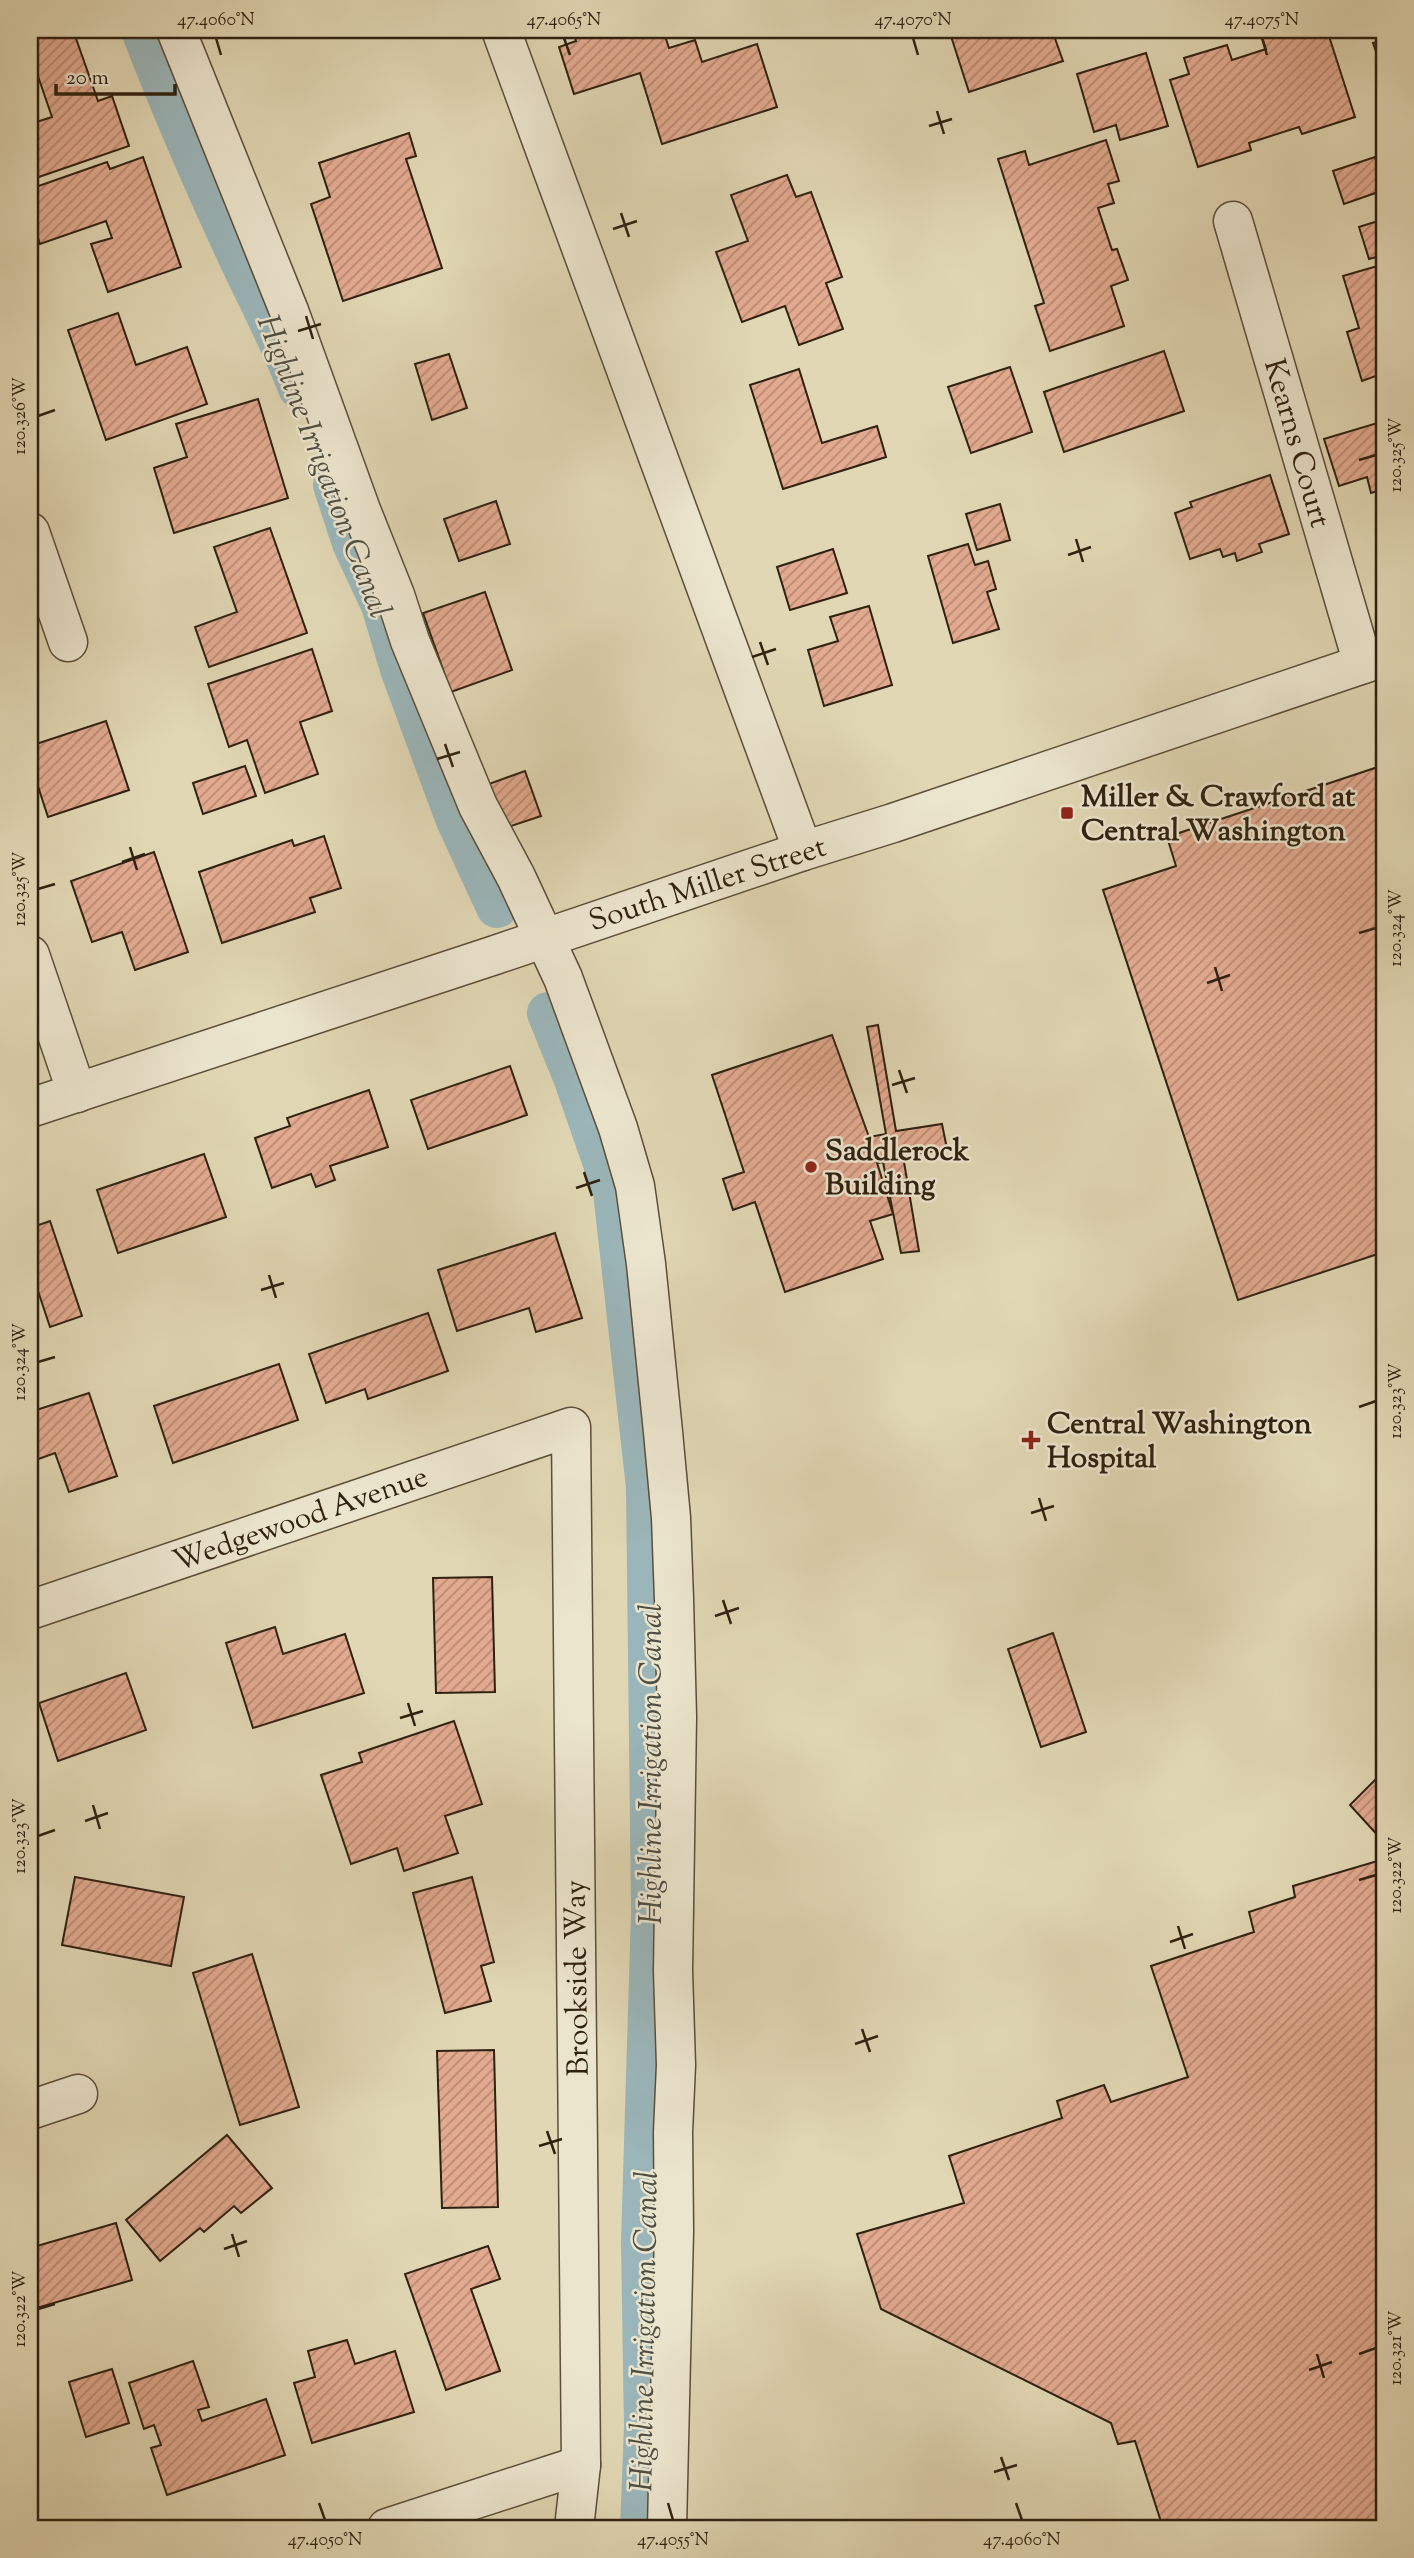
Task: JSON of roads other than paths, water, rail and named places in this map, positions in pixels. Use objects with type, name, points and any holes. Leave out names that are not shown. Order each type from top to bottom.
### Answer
[{"type":"street","points":[[176,30],[289,311],[410,641],[478,806],[542,939],[596,1066],[635,1186],[646,1264],[671,1518],[677,1717],[673,1971],[676,2065],[673,2132],[674,2231],[667,2528]]},
{"type":"street","points":[[501,30],[803,851]]},
{"type":"street","name":"Kearns Court","points":[[1233,221],[1374,661]]},
{"type":"street","points":[[30,532],[68,642]]},
{"type":"street","name":"South Miller Street","points":[[30,1108],[1374,661]]},
{"type":"street","points":[[33,975],[77,1093]]},
{"type":"street","name":"Wedgewood Avenue","points":[[30,1610],[570,1427]]},
{"type":"street","name":"Brookside Way","points":[[570,1427],[581,2465],[574,2528]]},
{"type":"street","points":[[30,2110],[78,2094]]},
{"type":"street","points":[[387,2528],[581,2465]]},
{"type":"waterway","name":"Highline Irrigation Canal","points":[[142,30],[201,172],[299,388]]},
{"type":"waterway","name":"Highline Irrigation Canal","points":[[334,485],[353,543],[382,605],[401,669],[456,818],[497,907]]},
{"type":"waterway","name":"Highline Irrigation Canal","points":[[548,1013],[574,1077],[614,1192],[647,1487],[652,1912],[642,2243],[645,2427],[641,2528]]},
{"type":"place","name":"Miller & Crawford at Central Washington","points":[[1067,813]]},
{"type":"place","name":"Saddlerock Building","points":[[811,1167]]},
{"type":"place","name":"Central Washington Hospital","points":[[1031,1440]]}]
